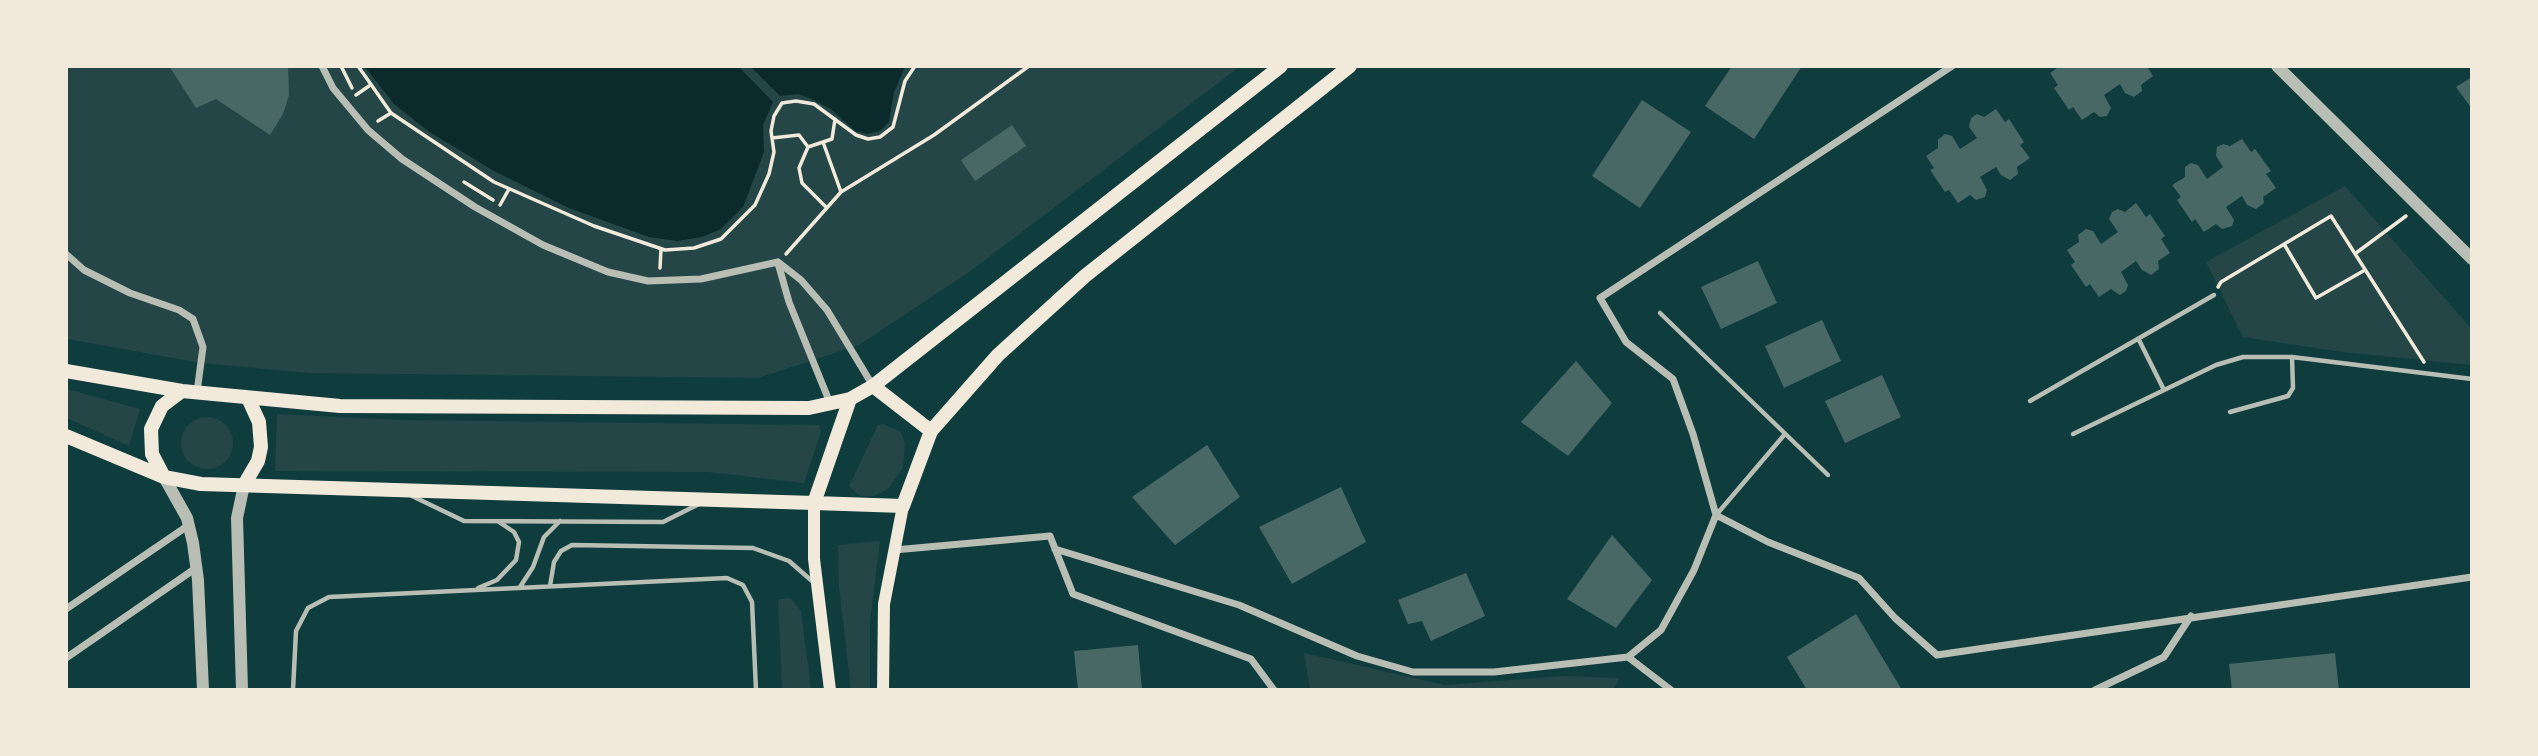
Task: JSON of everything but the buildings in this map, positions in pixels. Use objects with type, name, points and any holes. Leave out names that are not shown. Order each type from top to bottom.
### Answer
[{"type":"main road","points":[[66,372],[189,391],[340,406],[799,408],[850,400],[873,386],[1281,66]]},
{"type":"main road","points":[[883,690],[884,604],[893,550],[903,506],[931,431],[998,355],[1085,276],[1350,66]]},
{"type":"main road","points":[[873,386],[931,431]]},
{"type":"main road","points":[[164,477],[152,454],[151,429],[162,406],[189,391]]},
{"type":"main road","points":[[244,485],[258,461],[261,447],[259,422],[248,398]]},
{"type":"main road","points":[[830,690],[816,585],[814,503],[850,400]]},
{"type":"main road","points":[[66,436],[164,477],[201,484],[903,506]]},
{"type":"street","points":[[322,66],[334,88],[368,130],[402,159],[475,207],[543,245],[608,272],[648,281],[701,279],[778,262]]},
{"type":"street","points":[[1055,549],[1239,605],[1357,656],[1413,672],[1494,672],[1628,657],[1661,630],[1694,570],[1716,515],[1693,434],[1673,379],[1626,342],[1600,298],[1952,66]]},
{"type":"street","points":[[2277,66],[2472,260]]},
{"type":"street","points":[[66,254],[83,270],[130,293],[179,310],[193,319],[203,347],[189,391]]},
{"type":"street","points":[[778,262],[801,280],[827,310],[873,386]]},
{"type":"street","points":[[778,262],[789,302],[830,404]]},
{"type":"street","points":[[164,477],[189,525],[196,568],[203,690]]},
{"type":"street","points":[[242,690],[237,518],[244,485]]},
{"type":"street","points":[[1716,515],[1768,542],[1859,578],[1895,618],[1937,655],[2472,577]]},
{"type":"street","points":[[66,609],[189,525]]},
{"type":"street","points":[[893,550],[1050,536],[1073,594],[1251,659],[1274,690]]},
{"type":"street","points":[[66,658],[196,568]]},
{"type":"street","points":[[2095,690],[2164,657],[2191,616]]},
{"type":"street","points":[[1628,657],[1671,690]]},
{"type":"lane","points":[[2030,401],[2214,295]]},
{"type":"lane","points":[[1660,313],[1828,475]]},
{"type":"lane","points":[[2139,340],[2164,390]]},
{"type":"lane","points":[[2073,434],[2216,365],[2243,357],[2292,357],[2472,380]]},
{"type":"lane","points":[[2230,412],[2288,396],[2293,388],[2292,357]]},
{"type":"lane","points":[[1716,515],[1785,434]]},
{"type":"lane","points":[[402,490],[435,509],[464,521],[663,522],[709,498]]},
{"type":"lane","points":[[473,590],[496,580],[516,560],[519,542],[514,532],[498,521]]},
{"type":"lane","points":[[520,588],[528,579],[544,537],[560,521]]},
{"type":"lane","points":[[550,586],[554,562],[561,551],[572,545],[753,548],[789,561],[802,569],[816,585]]},
{"type":"lane","points":[[293,690],[296,631],[308,608],[329,597],[727,578],[743,585],[752,602],[756,690]]},
{"type":"path","points":[[348,66],[342,68],[363,106]]},
{"type":"path","points":[[358,66],[369,86],[391,113],[509,189],[594,226],[660,249],[694,248],[721,239],[740,223],[755,205],[769,174],[774,152],[774,116],[782,103],[788,101],[814,104],[842,126],[868,139],[880,137],[893,127],[905,81],[915,66]]},
{"type":"path","points":[[778,262],[841,192],[924,141],[1029,66]]},
{"type":"path","points":[[356,95],[369,86]]},
{"type":"path","points":[[371,113],[386,127]]},
{"type":"path","points":[[378,121],[391,113]]},
{"type":"path","points":[[832,139],[835,119]]},
{"type":"path","points":[[827,208],[802,183],[799,168],[808,147],[832,139],[842,126]]},
{"type":"path","points":[[772,138],[799,135],[808,147]]},
{"type":"path","points":[[823,142],[841,192]]},
{"type":"path","points":[[455,177],[511,211]]},
{"type":"path","points":[[500,205],[509,189]]},
{"type":"path","points":[[2355,254],[2418,206]]},
{"type":"path","points":[[2214,295],[2221,282],[2331,216],[2431,374]]},
{"type":"path","points":[[2284,244],[2316,298],[2365,270]]},
{"type":"path","points":[[660,249],[660,271]]},
{"type":"path","points":[[650,270],[668,270]]},
{"type":"shaded area","points":[[66,67],[1239,67],[968,273],[859,345],[758,378],[309,373],[201,363],[67,339]]},
{"type":"shaded area","points":[[365,67],[739,67],[773,102],[763,125],[764,152],[743,207],[721,229],[702,237],[678,241],[649,237],[569,208],[494,171],[428,131],[394,104]]},
{"type":"shaded area","points":[[751,67],[905,67],[894,92],[889,122],[880,131],[867,134],[855,131],[831,109],[814,100],[798,94],[780,96]]},
{"type":"shaded area","points":[[2345,186],[2471,328],[2471,365],[2342,352],[2243,337],[2206,262]]},
{"type":"shaded area","points":[[67,389],[140,409],[129,446],[67,418]]},
{"type":"shaded area","points":[[277,414],[400,420],[819,425],[821,432],[804,483],[708,472],[275,471]]},
{"type":"shaded area","points":[[207,417],[217,419],[225,425],[231,433],[231,453],[225,461],[217,467],[207,469],[197,467],[189,461],[183,453],[181,443],[183,433],[189,425],[197,419]]},
{"type":"shaded area","points":[[883,424],[901,432],[905,443],[903,468],[888,489],[874,496],[860,496],[849,486],[878,425]]},
{"type":"shaded area","points":[[880,541],[870,622],[870,689],[851,689],[839,587],[838,545]]},
{"type":"shaded area","points":[[792,599],[801,611],[811,689],[782,689],[778,600]]},
{"type":"shaded area","points":[[1304,653],[1445,685],[1562,676],[1620,678],[1613,690],[1310,689]]}]
